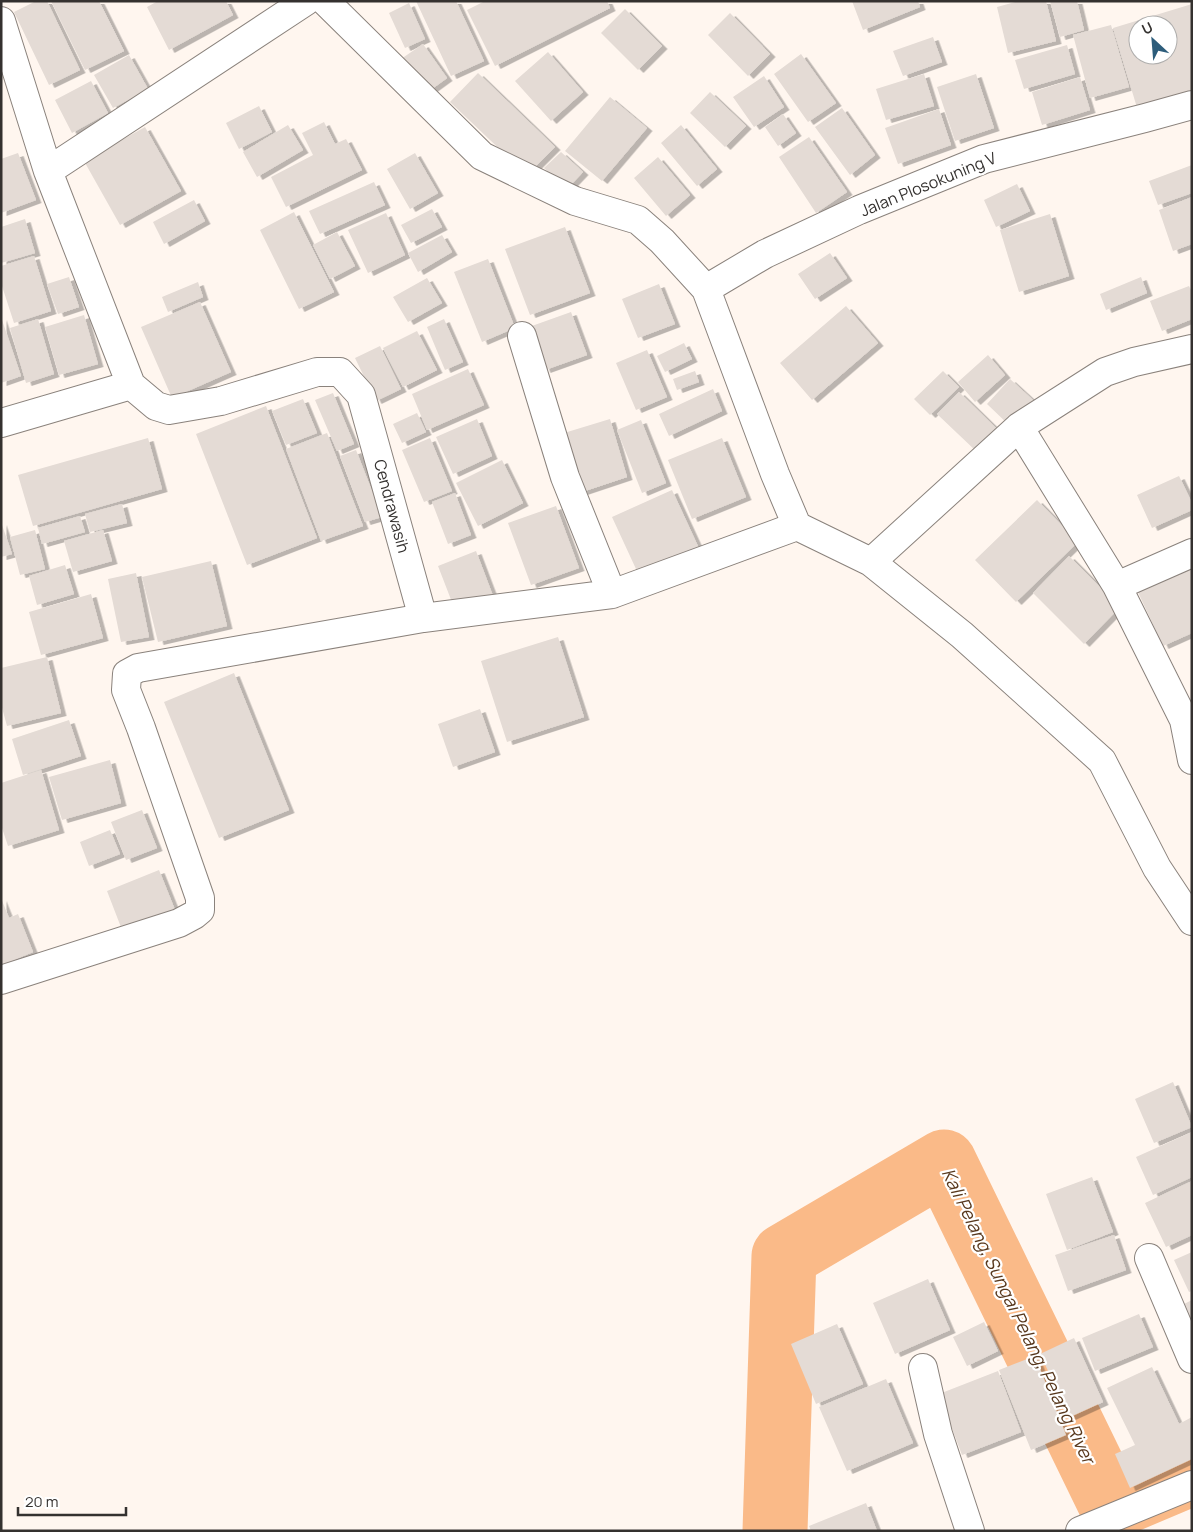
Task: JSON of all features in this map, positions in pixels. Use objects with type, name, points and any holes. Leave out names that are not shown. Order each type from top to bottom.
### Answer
[{"type":"street","points":[[48,171],[306,1]]},
{"type":"street","points":[[325,1],[482,156],[575,201],[638,220],[662,241],[706,289],[775,474],[797,526],[871,562],[962,635],[1102,762],[1157,868],[1192,921]]},
{"type":"street","points":[[1,21],[48,171],[131,385],[1,423]]},
{"type":"street","name":"Jalan Plosokuning V","points":[[706,289],[765,254],[859,210],[984,158],[1145,118],[1192,104]]},
{"type":"street","points":[[522,336],[565,477],[612,594]]},
{"type":"street","points":[[871,562],[1019,426],[1105,372],[1134,362],[1192,349]]},
{"type":"street","name":"Cendrawasih","points":[[131,385],[156,406],[169,410],[221,401],[317,372],[340,372],[361,395],[423,618]]},
{"type":"street","points":[[1019,426],[1117,586],[1184,720],[1192,760]]},
{"type":"street","points":[[1,980],[179,923],[200,910],[200,898],[126,690],[127,674],[138,668],[423,618],[612,594],[797,526]]},
{"type":"street","points":[[1117,586],[1192,553]]},
{"type":"street","points":[[1149,1258],[1192,1359]]},
{"type":"street","points":[[923,1368],[938,1434],[970,1531]]},
{"type":"street","points":[[1080,1531],[1133,1521],[1192,1485]]},
{"type":"building","points":[[36,1],[47,1],[80,70],[49,85],[14,12]]},
{"type":"building","points":[[51,1],[99,1],[124,51],[85,70]]},
{"type":"building","points":[[158,1],[226,1],[233,15],[169,50],[147,7]]},
{"type":"building","points":[[416,1],[456,1],[484,61],[451,76]]},
{"type":"building","points":[[485,1],[607,1],[610,8],[495,66],[467,10]]},
{"type":"building","points":[[852,1],[918,1],[920,7],[863,30]]},
{"type":"building","points":[[1019,1],[1046,1],[1056,41],[1008,53],[997,7]]},
{"type":"building","points":[[1050,1],[1077,1],[1084,30],[1060,37]]},
{"type":"building","points":[[409,3],[425,39],[405,48],[389,13]]},
{"type":"building","points":[[1192,4],[1192,94],[1138,111],[1113,28],[1128,23],[1128,65],[1178,65],[1178,15],[1156,15]]},
{"type":"building","points":[[625,9],[662,46],[638,70],[601,33]]},
{"type":"building","points":[[730,13],[770,54],[748,76],[708,35]]},
{"type":"building","points":[[1111,25],[1129,87],[1090,98],[1073,35]]},
{"type":"building","points":[[933,37],[942,62],[903,76],[893,51]]},
{"type":"building","points":[[423,44],[447,78],[425,94],[401,59]]},
{"type":"building","points":[[1067,45],[1075,74],[1024,89],[1015,60]]},
{"type":"building","points":[[548,52],[583,92],[551,121],[515,81]]},
{"type":"building","points":[[801,54],[836,103],[808,122],[774,74]]},
{"type":"building","points":[[129,55],[148,89],[113,108],[94,75]]},
{"type":"building","points":[[478,73],[555,147],[527,175],[450,102]]},
{"type":"building","points":[[924,74],[934,106],[886,120],[876,89]]},
{"type":"building","points":[[976,74],[994,128],[955,141],[937,87]]},
{"type":"building","points":[[764,76],[784,107],[754,127],[733,97]]},
{"type":"building","points":[[1080,77],[1090,110],[1042,125],[1032,92]]},
{"type":"building","points":[[91,81],[108,113],[72,133],[55,100]]},
{"type":"building","points":[[710,92],[746,126],[725,147],[690,113]]},
{"type":"building","points":[[610,97],[647,128],[602,181],[565,151]]},
{"type":"building","points":[[259,106],[272,132],[239,149],[226,123]]},
{"type":"building","points":[[842,108],[875,155],[850,175],[815,127]]},
{"type":"building","points":[[939,109],[951,145],[898,164],[885,128]]},
{"type":"building","points":[[783,114],[796,133],[778,146],[765,127]]},
{"type":"building","points":[[324,122],[335,144],[346,139],[362,170],[286,207],[271,177],[313,155],[302,133]]},
{"type":"building","points":[[288,125],[303,150],[257,177],[243,152]]},
{"type":"building","points":[[681,125],[717,169],[697,186],[661,143]]},
{"type":"building","points":[[145,127],[181,191],[120,225],[84,161]]},
{"type":"building","points":[[809,137],[847,192],[816,213],[779,157]]},
{"type":"building","points":[[561,152],[583,172],[566,190],[544,168]]},
{"type":"building","points":[[18,153],[36,200],[1,213],[1,159]]},
{"type":"building","points":[[415,153],[438,193],[410,209],[387,169]]},
{"type":"building","points":[[658,157],[690,195],[666,216],[634,178]]},
{"type":"building","points":[[1192,165],[1192,193],[1158,205],[1149,181]]},
{"type":"building","points":[[374,182],[385,205],[320,234],[309,211]]},
{"type":"building","points":[[1017,184],[1030,211],[996,227],[984,200]]},
{"type":"building","points":[[1192,197],[1192,244],[1173,251],[1159,210]]},
{"type":"building","points":[[194,200],[205,221],[164,244],[153,222]]},
{"type":"building","points":[[432,209],[442,227],[411,243],[401,225]]},
{"type":"building","points":[[294,212],[334,292],[299,309],[260,230]]},
{"type":"building","points":[[386,213],[405,255],[368,273],[348,230]]},
{"type":"building","points":[[1050,214],[1069,276],[1019,292],[1000,230]]},
{"type":"building","points":[[25,219],[35,253],[1,263],[1,227]]},
{"type":"building","points":[[565,227],[590,293],[530,315],[505,249]]},
{"type":"building","points":[[337,232],[355,266],[330,279],[313,245]]},
{"type":"building","points":[[442,235],[452,252],[418,272],[408,253]]},
{"type":"building","points":[[830,253],[847,278],[815,299],[798,274]]},
{"type":"building","points":[[34,256],[51,311],[14,323],[1,283],[1,266]]},
{"type":"building","points":[[488,259],[515,328],[482,342],[454,272]]},
{"type":"building","points":[[69,277],[79,307],[58,314],[47,284]]},
{"type":"building","points":[[1141,277],[1147,293],[1106,310],[1100,294]]},
{"type":"building","points":[[427,278],[442,303],[408,322],[393,297]]},
{"type":"building","points":[[198,282],[203,297],[168,312],[162,297]]},
{"type":"building","points":[[659,284],[675,324],[638,338],[622,299]]},
{"type":"building","points":[[1189,286],[1192,292],[1192,319],[1162,331],[1150,301]]},
{"type":"building","points":[[200,302],[231,372],[172,398],[141,327]]},
{"type":"building","points":[[846,306],[878,343],[812,400],[780,363]]},
{"type":"building","points":[[571,312],[587,355],[545,370],[529,327]]},
{"type":"building","points":[[84,315],[98,364],[59,375],[45,327]]},
{"type":"building","points":[[1,317],[21,376],[1,383]]},
{"type":"building","points":[[38,319],[54,374],[26,383],[10,328]]},
{"type":"building","points":[[444,319],[463,362],[445,370],[427,327]]},
{"type":"building","points":[[417,331],[437,370],[403,387],[383,348]]},
{"type":"building","points":[[684,343],[692,359],[665,372],[657,356]]},
{"type":"building","points":[[380,346],[401,389],[376,401],[355,358]]},
{"type":"building","points":[[647,350],[667,397],[636,410],[616,363]]},
{"type":"building","points":[[988,355],[1005,375],[975,402],[958,382]]},
{"type":"building","points":[[468,369],[484,405],[427,430],[412,394]]},
{"type":"building","points":[[695,371],[699,382],[677,390],[673,379]]},
{"type":"building","points":[[943,371],[959,387],[930,415],[914,399]]},
{"type":"building","points":[[1010,379],[1034,401],[1010,426],[987,404]]},
{"type":"building","points":[[713,389],[722,411],[669,436],[659,414]]},
{"type":"building","points":[[959,392],[998,430],[977,452],[937,414]]},
{"type":"building","points":[[333,393],[354,444],[337,451],[315,400]]},
{"type":"building","points":[[303,399],[317,433],[286,445],[272,411]]},
{"type":"building","points":[[266,406],[317,538],[247,565],[196,434]]},
{"type":"building","points":[[417,413],[426,432],[402,443],[393,424]]},
{"type":"building","points":[[477,419],[492,456],[453,474],[436,437]]},
{"type":"building","points":[[610,419],[627,477],[582,492],[564,433]]},
{"type":"building","points":[[641,420],[666,483],[642,493],[617,430]]},
{"type":"building","points":[[327,433],[363,526],[321,541],[286,449]]},
{"type":"building","points":[[148,438],[162,489],[33,526],[18,475]]},
{"type":"building","points":[[430,438],[452,491],[424,502],[402,450]]},
{"type":"building","points":[[722,438],[746,497],[692,519],[668,460]]},
{"type":"building","points":[[356,450],[382,517],[365,522],[340,456]]},
{"type":"building","points":[[502,460],[523,503],[478,526],[456,483]]},
{"type":"building","points":[[1179,476],[1192,503],[1192,510],[1152,528],[1137,495]]},
{"type":"building","points":[[672,490],[702,555],[642,582],[612,517]]},
{"type":"building","points":[[455,493],[471,535],[448,544],[432,502]]},
{"type":"building","points":[[1037,500],[1078,542],[1016,602],[975,560]]},
{"type":"building","points":[[122,504],[127,523],[90,532],[85,514]]},
{"type":"building","points":[[556,506],[579,568],[531,585],[508,523]]},
{"type":"building","points":[[80,516],[85,532],[42,544],[38,528]]},
{"type":"building","points":[[1,522],[12,554],[1,557]]},
{"type":"building","points":[[35,530],[45,569],[20,575],[10,537]]},
{"type":"building","points":[[103,530],[112,561],[73,572],[64,541]]},
{"type":"building","points":[[476,551],[493,596],[455,610],[438,566]]},
{"type":"building","points":[[1069,556],[1120,607],[1084,644],[1033,593]]},
{"type":"building","points":[[211,561],[227,626],[158,642],[142,577]]},
{"type":"building","points":[[65,565],[74,594],[37,605],[29,576]]},
{"type":"building","points":[[1192,565],[1192,633],[1163,646],[1137,590]]},
{"type":"building","points":[[136,573],[149,637],[121,642],[108,579]]},
{"type":"building","points":[[91,594],[103,638],[41,655],[29,612]]},
{"type":"building","points":[[558,637],[584,717],[507,742],[481,661]]},
{"type":"building","points":[[47,657],[61,713],[7,726],[1,704],[1,668]]},
{"type":"building","points":[[234,673],[289,810],[219,838],[164,702]]},
{"type":"building","points":[[480,709],[495,752],[453,767],[438,724]]},
{"type":"building","points":[[69,720],[81,756],[23,775],[12,739]]},
{"type":"building","points":[[110,760],[121,803],[62,820],[49,777]]},
{"type":"building","points":[[41,770],[59,830],[8,846],[1,825],[1,783]]},
{"type":"building","points":[[142,810],[157,848],[126,860],[111,822]]},
{"type":"building","points":[[110,830],[120,854],[89,866],[80,842]]},
{"type":"building","points":[[159,870],[177,915],[124,935],[107,891]]},
{"type":"building","points":[[1,898],[9,918],[18,914],[33,952],[1,965]]},
{"type":"building","points":[[1173,1082],[1192,1127],[1154,1143],[1135,1099]]},
{"type":"building","points":[[1192,1132],[1192,1177],[1153,1195],[1136,1157]]},
{"type":"building","points":[[1092,1177],[1113,1232],[1067,1250],[1046,1194]]},
{"type":"building","points":[[1192,1181],[1192,1235],[1166,1247],[1145,1203]]},
{"type":"building","points":[[1114,1235],[1126,1270],[1068,1291],[1055,1255]]},
{"type":"building","points":[[1192,1252],[1192,1291],[1189,1292],[1174,1260]]},
{"type":"building","points":[[928,1279],[950,1330],[895,1354],[873,1303]]},
{"type":"building","points":[[1192,1300],[1192,1334],[1180,1306]]},
{"type":"building","points":[[1139,1314],[1153,1347],[1095,1371],[1082,1338]]},
{"type":"building","points":[[984,1322],[998,1351],[967,1366],[953,1337]]},
{"type":"building","points":[[837,1324],[863,1384],[816,1404],[791,1344]]},
{"type":"building","points":[[1074,1338],[1103,1402],[1070,1417],[1040,1354]]},
{"type":"building","points":[[1035,1356],[1066,1435],[1031,1450],[999,1370]]},
{"type":"building","points":[[1152,1367],[1179,1424],[1192,1417],[1192,1459],[1130,1488],[1115,1454],[1135,1445],[1107,1388]]},
{"type":"building","points":[[998,1371],[1021,1432],[962,1455],[939,1394]]},
{"type":"building","points":[[886,1379],[913,1443],[847,1471],[819,1407]]},
{"type":"building","points":[[866,1503],[877,1531],[811,1531],[809,1526]]},
{"type":"waterway","name":"Kali Pelang, Sungai Pelang, Pelang River","points":[[775,1531],[784,1256],[944,1162],[1112,1507],[1192,1473]]}]
